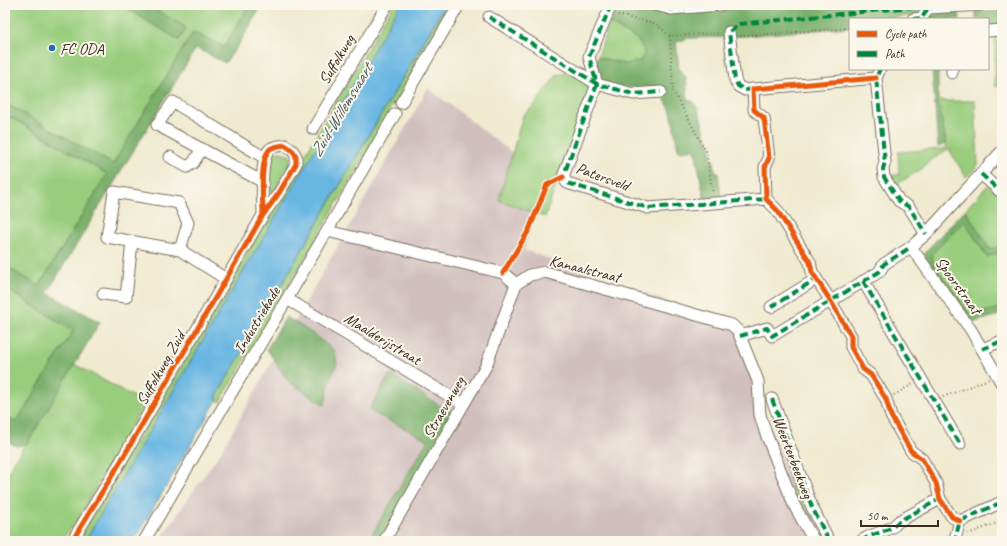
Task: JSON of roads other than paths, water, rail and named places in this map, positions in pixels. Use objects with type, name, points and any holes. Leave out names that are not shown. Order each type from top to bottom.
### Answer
[{"type":"street","name":"Suffolkweg","points":[[313,129],[387,5]]},
{"type":"street","points":[[401,103],[460,5]]},
{"type":"street","points":[[596,84],[589,57],[611,5]]},
{"type":"street","points":[[655,5],[671,9],[720,5]]},
{"type":"street","points":[[922,18],[927,6],[983,5]]},
{"type":"street","points":[[489,17],[596,84],[634,94],[661,92]]},
{"type":"street","points":[[989,31],[1002,30]]},
{"type":"street","points":[[729,32],[735,80],[738,86],[745,90],[878,74],[886,162],[883,169],[884,178],[899,201],[909,207],[926,234]]},
{"type":"street","name":"Patersveld","points":[[596,84],[563,177],[567,183],[648,208],[766,199]]},
{"type":"street","points":[[753,89],[754,110],[764,118],[769,158],[765,167],[766,199],[777,210],[806,255],[810,262],[812,272],[851,336],[850,347],[863,369],[872,375],[886,399],[891,416],[911,451],[922,459],[936,483],[940,499],[952,517],[960,521]]},
{"type":"street","points":[[263,182],[157,125],[173,102],[265,158],[263,163],[263,182],[263,215]]},
{"type":"street","name":"Industriekade","points":[[144,541],[395,114]]},
{"type":"street","name":"Suffolkweg Zuid","points":[[72,541],[121,461],[263,215],[279,193],[296,164],[296,156],[293,151],[285,145],[277,146],[269,150],[265,158]]},
{"type":"street","points":[[170,157],[187,167],[193,163],[202,149]]},
{"type":"street","points":[[740,336],[767,328],[772,336],[879,272],[884,264],[911,247],[926,234],[1002,151]]},
{"type":"street","points":[[981,174],[1002,193]]},
{"type":"street","points":[[180,250],[188,223],[179,203],[114,192],[107,237],[180,250],[226,279]]},
{"type":"street","points":[[327,231],[503,273],[516,284]]},
{"type":"street","points":[[103,294],[126,297],[132,242]]},
{"type":"street","name":"Spoorstraat","points":[[911,247],[971,330],[1000,380]]},
{"type":"street","name":"Kanaalstraat","points":[[516,284],[530,275],[545,272],[720,320],[732,325],[740,336]]},
{"type":"street","points":[[771,307],[816,279]]},
{"type":"street","points":[[863,281],[960,444]]},
{"type":"street","name":"Straevenweg","points":[[384,541],[486,366],[516,284]]},
{"type":"street","name":"Maalderijstraat","points":[[287,299],[463,404]]},
{"type":"street","name":"Weerterbeekweg","points":[[740,336],[758,381],[760,415],[766,434],[794,506],[814,541]]},
{"type":"street","points":[[982,349],[1002,341]]},
{"type":"street","points":[[772,399],[812,507],[829,541]]},
{"type":"street","points":[[861,541],[874,534],[888,530],[895,526],[899,521],[940,499]]},
{"type":"street","points":[[953,540],[960,521],[1002,502]]},
{"type":"water","name":"Zuid-Willemsvaart","points":[[400,5],[445,5],[217,395],[217,400],[134,541],[85,541]]},
{"type":"place","name":"FC ODA","points":[[52,48]]}]
